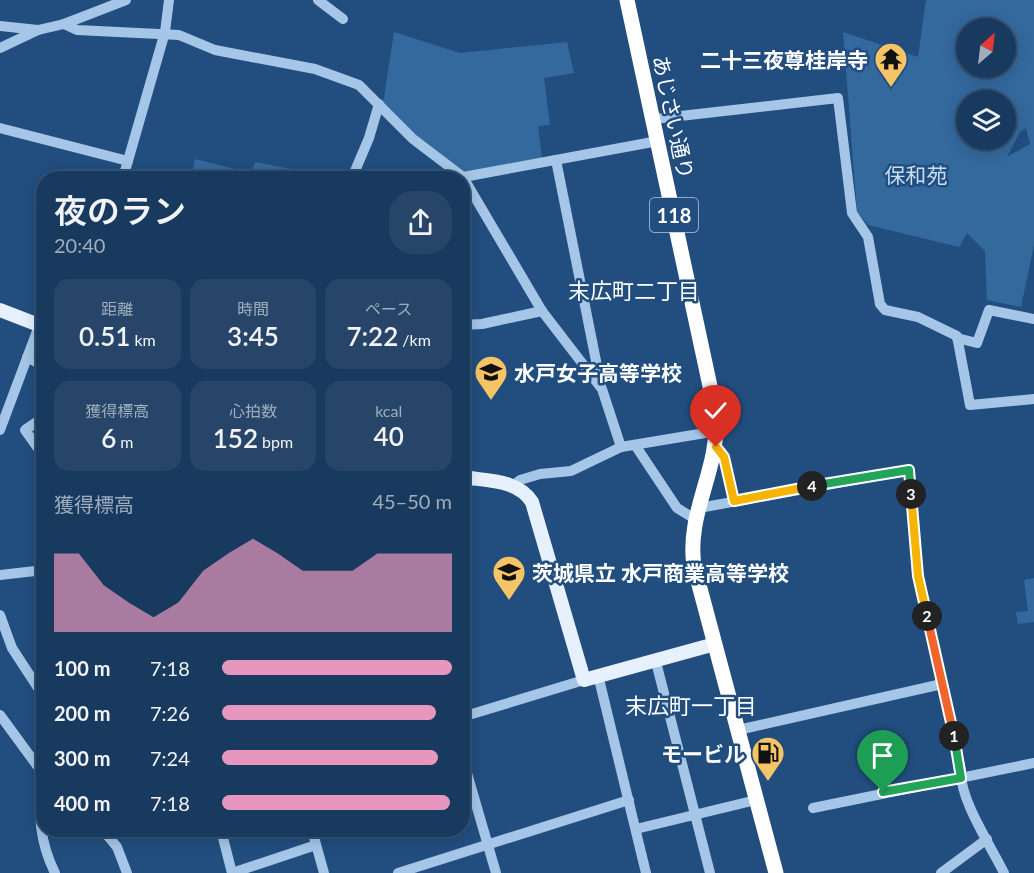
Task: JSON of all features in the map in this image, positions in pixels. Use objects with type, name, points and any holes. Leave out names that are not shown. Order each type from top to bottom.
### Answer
[{"type":"highway","name":"あじさい通り","points":[[627,0],[654,119],[717,431],[716,447],[697,513],[692,544],[694,566],[776,873]]},
{"type":"main road","points":[[0,310],[36,324]]},
{"type":"main road","points":[[470,478],[514,485],[526,493],[532,502],[584,680],[715,644]]},
{"type":"street","points":[[0,48],[38,30],[64,24],[126,0]]},
{"type":"street","points":[[125,171],[165,32],[169,0]]},
{"type":"street","points":[[318,0],[343,19]]},
{"type":"street","points":[[64,24],[77,30],[165,32],[235,55],[315,69],[359,85],[413,139],[451,171]]},
{"type":"street","points":[[0,26],[38,30]]},
{"type":"street","points":[[654,119],[838,99],[852,213],[868,237],[880,304],[885,310],[918,317],[957,338],[977,343],[989,310],[1034,319]]},
{"type":"street","points":[[355,171],[369,138],[379,104]]},
{"type":"street","points":[[0,128],[128,161]]},
{"type":"street","points":[[470,176],[658,141]]},
{"type":"street","points":[[556,160],[602,389],[621,447]]},
{"type":"street","points":[[470,196],[542,311],[602,389]]},
{"type":"street","points":[[470,325],[542,311]]},
{"type":"street","points":[[0,430],[36,337]]},
{"type":"street","points":[[957,338],[970,405],[1034,399]]},
{"type":"street","points":[[27,357],[36,362]]},
{"type":"street","points":[[36,422],[25,430],[36,445]]},
{"type":"street","points":[[514,485],[520,480],[540,474],[572,471],[621,447],[717,431]]},
{"type":"street","points":[[635,446],[677,508],[697,513],[734,501],[909,470],[918,576],[961,778],[1004,873]]},
{"type":"street","points":[[716,447],[724,457],[734,501]]},
{"type":"street","points":[[0,574],[36,571]]},
{"type":"street","points":[[0,615],[12,648],[36,685]]},
{"type":"street","points":[[656,662],[710,873]]},
{"type":"street","points":[[598,675],[646,873]]},
{"type":"street","points":[[470,715],[584,680]]},
{"type":"street","points":[[738,730],[942,684]]},
{"type":"street","points":[[0,715],[36,764]]},
{"type":"street","points":[[813,808],[1034,763]]},
{"type":"street","points":[[470,783],[496,873]]},
{"type":"street","points":[[398,873],[628,800]]},
{"type":"street","points":[[636,830],[756,800]]},
{"type":"street","points":[[42,837],[55,873]]},
{"type":"street","points":[[109,837],[117,847],[128,873]]},
{"type":"street","points":[[223,837],[232,873],[316,845]]},
{"type":"street","points":[[314,837],[324,873]]},
{"type":"street","points":[[941,873],[987,839]]},
{"type":"green space","name":"保和苑","points":[[926,0],[1034,0],[1034,245],[1021,307],[987,300],[985,251],[967,233],[959,247],[868,225],[857,212],[843,32],[918,57]]},
{"type":"green space","points":[[394,32],[460,53],[567,42],[574,73],[544,78],[550,125],[538,126],[542,159],[462,171],[426,146],[383,104]]},
{"type":"green space","points":[[195,159],[243,171],[192,171]]},
{"type":"green space","points":[[255,162],[291,169],[291,171],[252,171]]},
{"type":"green space","points":[[1034,578],[1034,622],[1018,624],[1016,612],[1028,611],[1024,580]]},
{"type":"place","name":"二十三夜尊桂岸寺","points":[[891,88]]},
{"type":"place","name":"水戸女子高等学校","points":[[491,401]]},
{"type":"place","name":"茨城県立 水戸商業高等学校","points":[[509,601]]},
{"type":"place","name":"モービル","points":[[768,782]]},
{"type":"district","name":"末広町二丁目","points":[[634,290]]},
{"type":"district","name":"末広町一丁目","points":[[691,705]]},
{"type":"route","points":[[716,447],[724,457],[734,501],[814,485],[909,470],[918,576],[961,778],[883,792]]}]
